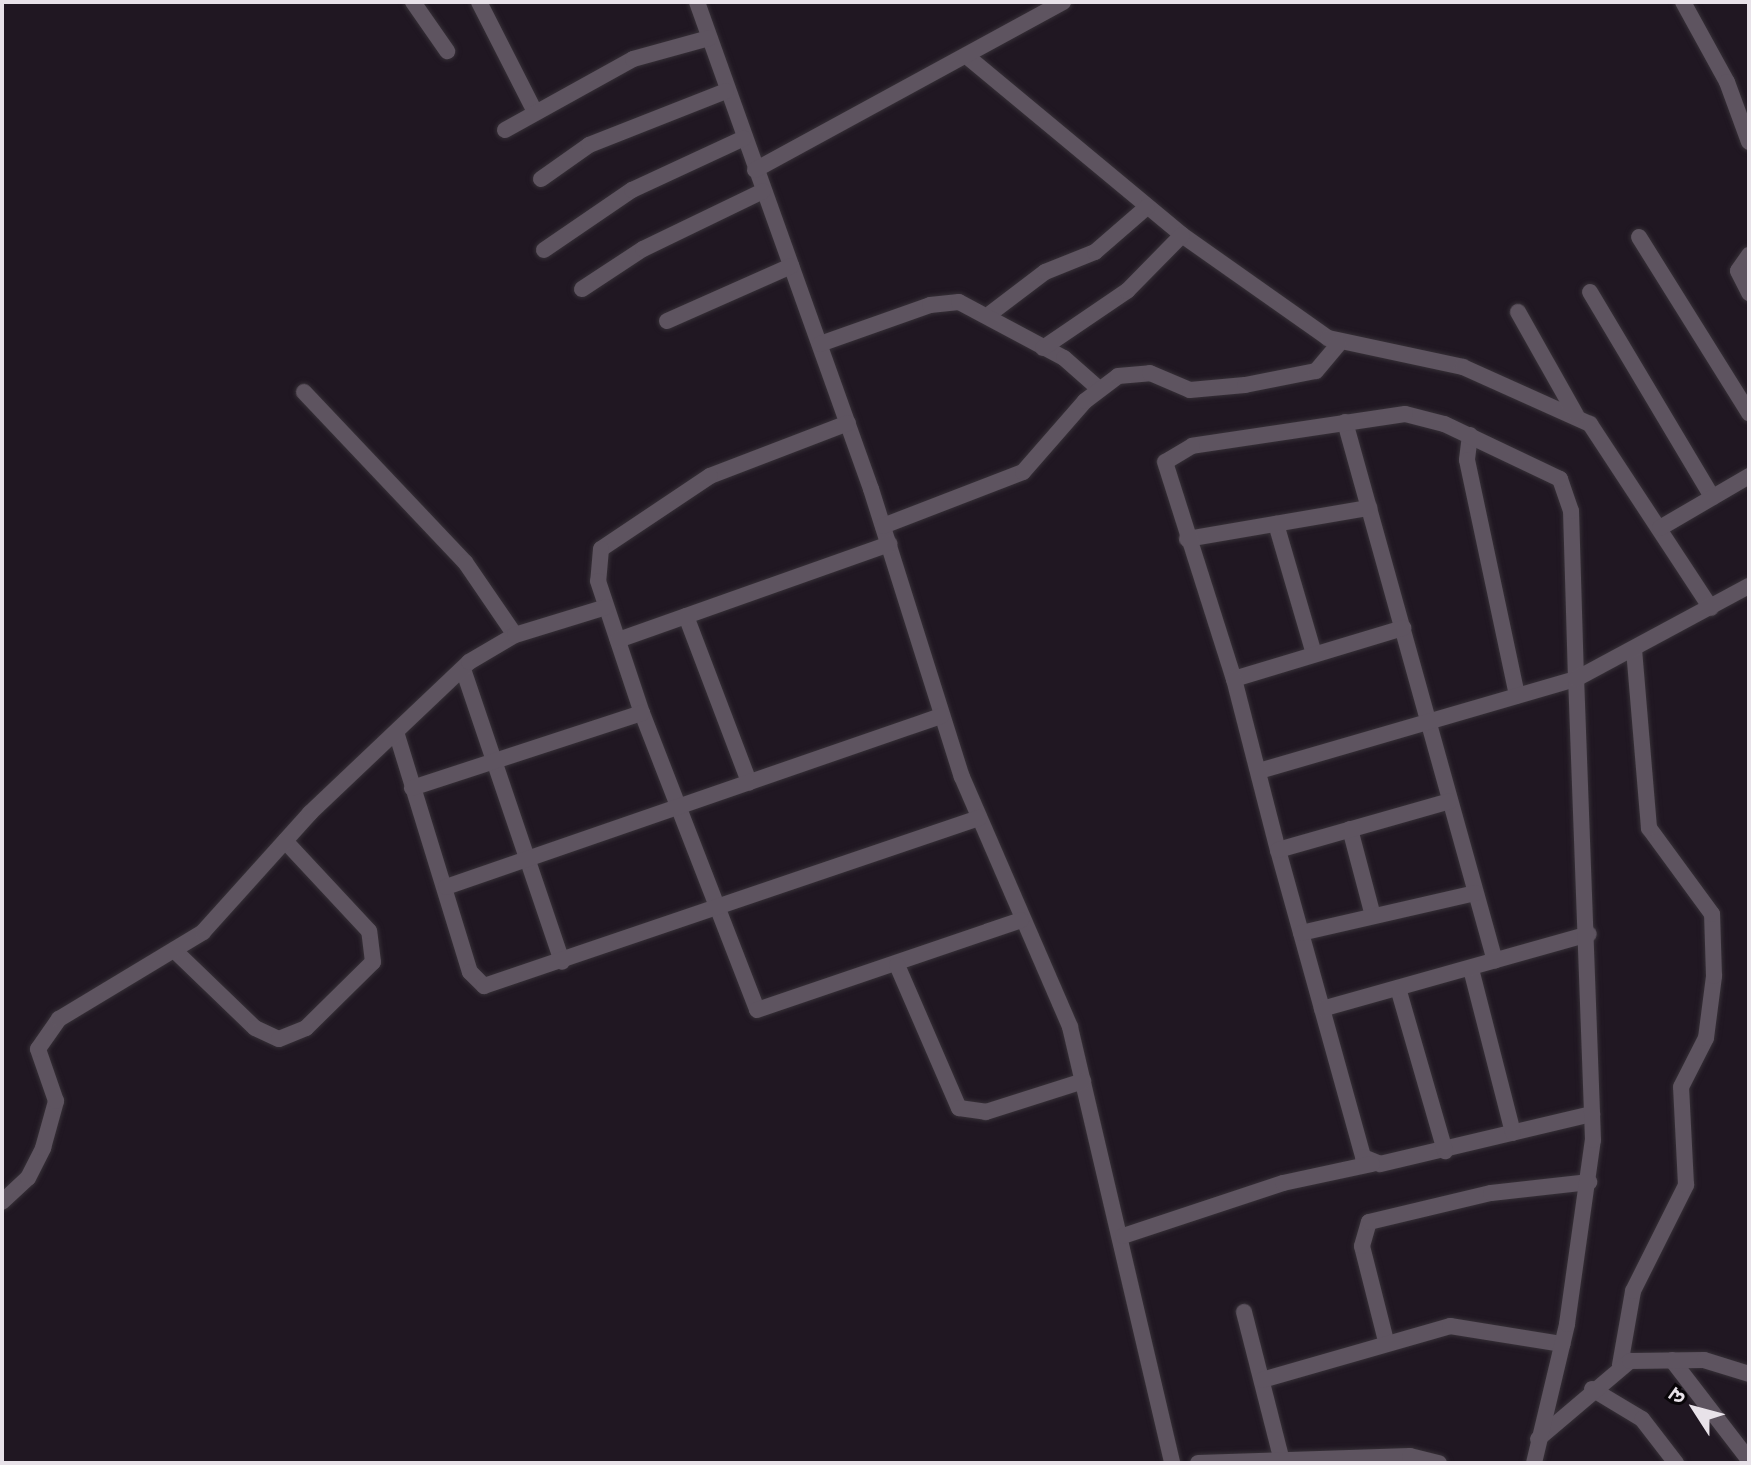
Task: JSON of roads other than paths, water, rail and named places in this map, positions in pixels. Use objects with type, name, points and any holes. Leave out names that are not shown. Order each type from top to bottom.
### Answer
[{"type":"street","points":[[413,2],[447,51]]},
{"type":"street","points":[[479,2],[535,112]]},
{"type":"street","points":[[697,2],[726,91],[848,423],[889,544],[941,716],[1021,920],[1055,987],[1123,1236],[1172,1463]]},
{"type":"street","points":[[755,170],[969,58],[1063,2]]},
{"type":"street","points":[[1683,2],[1744,105],[1749,142]]},
{"type":"street","points":[[505,130],[633,59],[709,38]]},
{"type":"street","points":[[969,58],[1182,235],[1339,344],[1463,367],[1576,415],[1601,437],[1711,608]]},
{"type":"street","points":[[541,179],[589,145],[726,91]]},
{"type":"street","points":[[544,250],[632,190],[744,138]]},
{"type":"street","points":[[582,289],[643,249],[763,191]]},
{"type":"street","points":[[991,313],[1045,272],[1095,252],[1147,207]]},
{"type":"street","points":[[1043,348],[1127,291],[1182,235]]},
{"type":"street","points":[[1639,237],[1749,413]]},
{"type":"street","points":[[1749,255],[1738,271],[1749,293]]},
{"type":"street","points":[[667,321],[791,266]]},
{"type":"street","points":[[1590,292],[1712,497]]},
{"type":"street","points":[[820,344],[946,302],[991,313],[1098,388]]},
{"type":"street","points":[[1518,312],[1576,415]]},
{"type":"street","points":[[883,526],[1023,472],[1098,388],[1136,372],[1190,390],[1303,376],[1339,344]]},
{"type":"street","points":[[304,392],[465,562],[515,635]]},
{"type":"street","points":[[1372,1164],[1363,1157],[1234,679],[1164,476],[1174,451],[1345,422],[1420,415],[1530,461],[1567,489],[1589,934],[1592,1114],[1589,1182],[1563,1344],[1534,1463]]},
{"type":"street","points":[[1345,422],[1495,961]]},
{"type":"street","points":[[848,423],[710,476],[611,538],[597,563],[606,607],[642,713],[681,806],[757,1010],[897,965],[1021,920]]},
{"type":"street","points":[[1470,435],[1467,460],[1517,696]]},
{"type":"street","points":[[1660,528],[1749,476]]},
{"type":"street","points":[[1187,539],[1369,508]]},
{"type":"street","points":[[1276,524],[1314,654]]},
{"type":"street","points":[[618,640],[889,544]]},
{"type":"street","points":[[1259,771],[1576,679],[1749,586]]},
{"type":"street","points":[[2,1202],[37,1164],[53,1115],[54,1090],[39,1059],[48,1031],[72,1008],[174,950],[216,919],[285,841],[463,669],[515,635],[606,607]]},
{"type":"street","points":[[686,616],[749,782]]},
{"type":"street","points":[[1234,679],[1403,628]]},
{"type":"street","points":[[1620,1365],[1633,1291],[1686,1185],[1681,1087],[1706,1038],[1714,976],[1712,914],[1649,828],[1634,650]]},
{"type":"street","points":[[463,669],[562,962]]},
{"type":"street","points":[[412,788],[642,713]]},
{"type":"street","points":[[446,887],[941,716]]},
{"type":"street","points":[[397,735],[475,980],[495,987],[979,818]]},
{"type":"street","points":[[1278,850],[1450,801]]},
{"type":"street","points":[[1350,829],[1373,916]]},
{"type":"street","points":[[174,950],[255,1028],[279,1039],[306,1028],[373,962],[369,931],[285,841]]},
{"type":"street","points":[[1301,933],[1475,893]]},
{"type":"street","points":[[1322,1009],[1589,934]]},
{"type":"street","points":[[897,965],[959,1108],[986,1112],[1083,1081]]},
{"type":"street","points":[[1471,969],[1513,1133]]},
{"type":"street","points":[[1398,988],[1445,1151]]},
{"type":"street","points":[[1123,1236],[1283,1183],[1445,1151],[1592,1114]]},
{"type":"street","points":[[1386,1341],[1362,1246],[1369,1222],[1491,1193],[1589,1182]]},
{"type":"street","points":[[1244,1312],[1282,1461]]},
{"type":"street","points":[[1262,1380],[1386,1341],[1469,1324],[1563,1344]]},
{"type":"street","points":[[1672,1360],[1749,1460]]},
{"type":"street","points":[[1538,1439],[1620,1365],[1672,1360],[1721,1362],[1749,1374]]},
{"type":"street","points":[[1592,1389],[1642,1419],[1676,1463]]},
{"type":"street","points":[[1198,1463],[1338,1463],[1410,1456],[1439,1463]]}]
